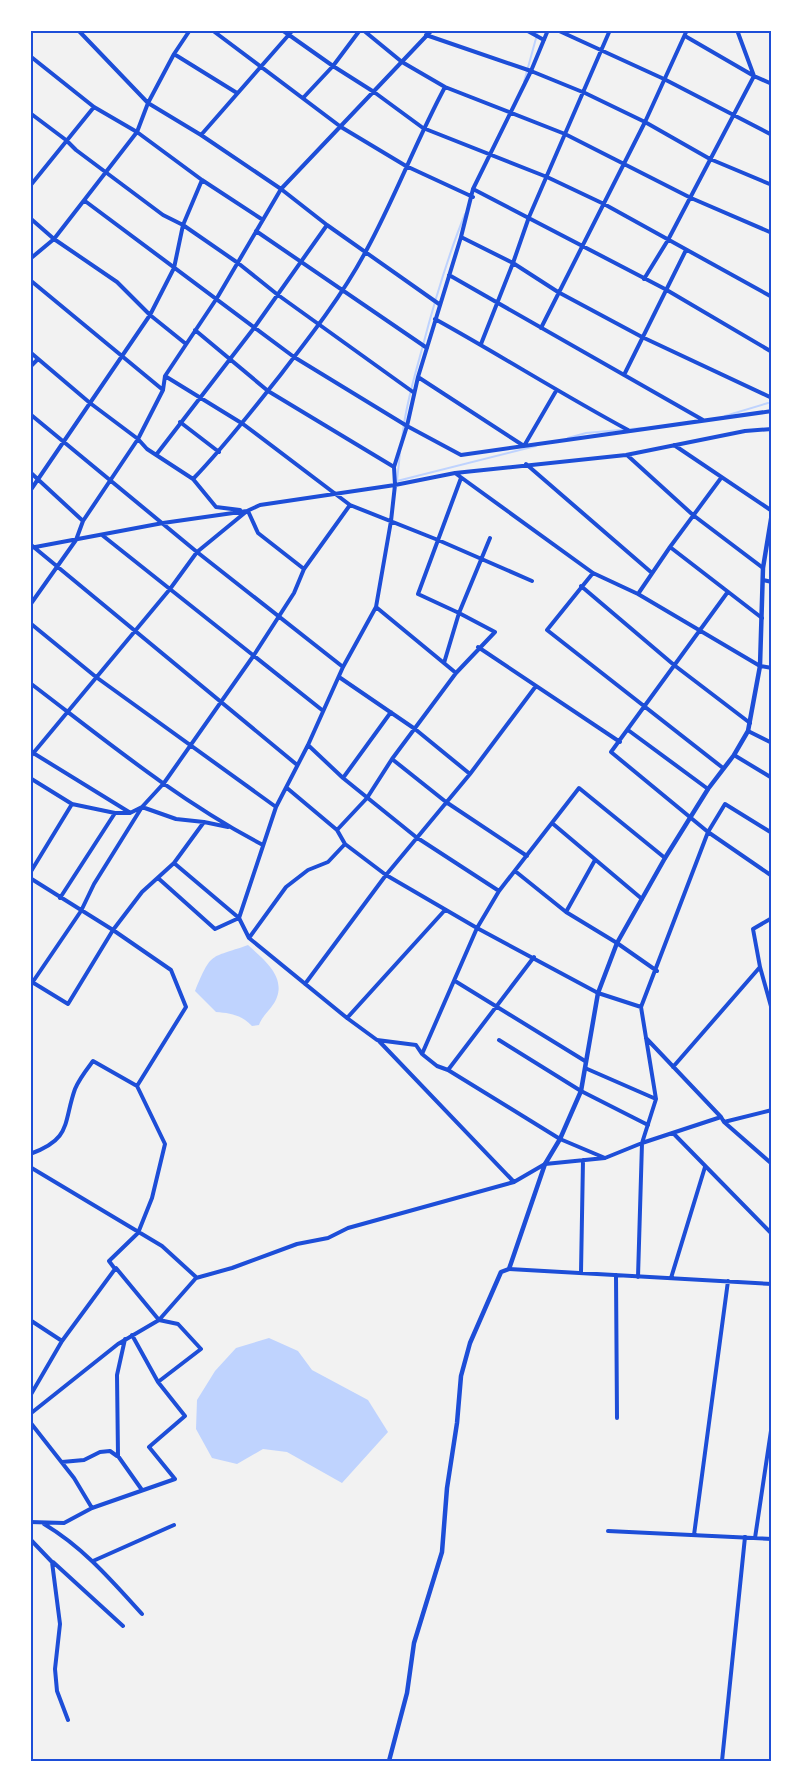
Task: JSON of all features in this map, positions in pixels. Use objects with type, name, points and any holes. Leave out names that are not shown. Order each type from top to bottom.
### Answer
[{"type":"street","points":[[78,30],[148,103],[201,135],[281,189],[327,225],[440,304]]},
{"type":"street","points":[[30,259],[54,239],[86,201],[137,132],[148,103],[174,54],[190,30]]},
{"type":"street","points":[[212,30],[341,127],[406,166],[473,197]]},
{"type":"street","points":[[282,30],[423,128],[547,177],[604,204],[772,297]]},
{"type":"street","points":[[201,135],[293,30]]},
{"type":"street","points":[[303,98],[362,30],[402,62],[445,87],[565,134],[691,198],[772,233]]},
{"type":"street","points":[[30,605],[76,540],[83,521],[138,439],[163,390],[165,376],[217,298],[281,189],[432,30]]},
{"type":"street","points":[[526,30],[544,40]]},
{"type":"street","points":[[158,878],[216,929],[239,918],[276,807],[287,788],[296,764],[308,745],[343,667],[376,607],[391,521],[395,485],[394,467],[407,426],[413,392],[473,197],[473,189],[531,71],[548,30]]},
{"type":"street","points":[[557,30],[664,79],[772,135]]},
{"type":"street","points":[[481,344],[529,217],[585,93],[610,30]]},
{"type":"street","points":[[540,328],[645,122],[687,30]]},
{"type":"street","points":[[644,279],[691,198],[754,76],[737,30]]},
{"type":"street","points":[[426,36],[531,71],[585,93],[645,122],[710,159],[772,185]]},
{"type":"street","points":[[685,36],[772,84]]},
{"type":"street","points":[[174,54],[237,93]]},
{"type":"street","points":[[30,56],[94,107],[137,132],[202,180],[263,220]]},
{"type":"street","points":[[193,479],[243,424],[342,290],[366,252],[423,128],[445,87]]},
{"type":"street","points":[[30,186],[94,107]]},
{"type":"street","points":[[30,113],[163,215],[183,225],[238,263],[278,295],[413,392]]},
{"type":"street","points":[[30,491],[121,354],[150,315],[174,268],[183,225],[202,180]]},
{"type":"street","points":[[473,189],[665,289],[772,352]]},
{"type":"street","points":[[86,201],[294,357],[407,426],[461,455],[772,411]]},
{"type":"street","points":[[30,218],[54,239],[117,282],[150,315],[186,344]]},
{"type":"street","points":[[156,455],[254,328],[327,225]]},
{"type":"street","points":[[256,231],[427,348]]},
{"type":"street","points":[[461,237],[513,263],[558,292],[642,337],[772,398]]},
{"type":"street","points":[[624,375],[686,250]]},
{"type":"street","points":[[449,274],[497,304],[704,420]]},
{"type":"street","points":[[30,280],[163,390]]},
{"type":"street","points":[[435,319],[481,344],[556,391],[629,431]]},
{"type":"street","points":[[195,330],[268,391],[394,467]]},
{"type":"street","points":[[30,352],[90,403],[138,439],[147,449],[193,479],[216,507],[248,511]]},
{"type":"street","points":[[30,367],[38,358]]},
{"type":"street","points":[[165,376],[243,424],[350,505],[482,558],[531,581]]},
{"type":"street","points":[[418,377],[525,446]]},
{"type":"street","points":[[525,446],[556,391]]},
{"type":"street","points":[[30,414],[197,552],[343,667]]},
{"type":"street","points":[[180,422],[219,452]]},
{"type":"street","points":[[32,548],[455,473],[626,455],[745,431],[772,429]]},
{"type":"street","points":[[509,1269],[545,1164],[560,1139],[581,1091],[598,993],[617,943],[665,858],[708,789],[734,755],[750,723],[760,666],[763,568],[772,512],[673,444]]},
{"type":"street","points":[[626,455],[693,515],[763,568]]},
{"type":"street","points":[[526,464],[652,573]]},
{"type":"street","points":[[30,472],[83,521]]},
{"type":"street","points":[[455,473],[593,573],[638,594],[760,666],[772,668]]},
{"type":"street","points":[[337,830],[367,798],[392,759],[456,672],[495,632],[418,594],[461,478]]},
{"type":"street","points":[[638,594],[721,478]]},
{"type":"street","points":[[204,822],[174,863],[142,892],[113,930],[68,1004],[31,984],[81,911],[94,884],[141,807],[164,783],[254,655],[294,593],[304,569],[350,505]]},
{"type":"street","points":[[130,813],[31,753],[170,589],[197,552],[248,511]]},
{"type":"street","points":[[248,511],[258,533],[304,569]]},
{"type":"street","points":[[102,535],[322,710]]},
{"type":"street","points":[[444,663],[459,613],[490,538]]},
{"type":"street","points":[[30,544],[32,548],[57,566],[296,764]]},
{"type":"street","points":[[670,547],[763,619]]},
{"type":"street","points":[[593,573],[547,630],[723,768]]},
{"type":"street","points":[[763,580],[772,582]]},
{"type":"street","points":[[581,586],[674,665],[750,723]]},
{"type":"street","points":[[727,593],[611,753],[708,832],[772,876]]},
{"type":"street","points":[[376,607],[456,672]]},
{"type":"street","points":[[30,623],[96,677],[276,807]]},
{"type":"street","points":[[478,647],[620,742]]},
{"type":"street","points":[[339,677],[415,729],[470,774]]},
{"type":"street","points":[[30,683],[164,783],[231,828],[263,845]]},
{"type":"street","points":[[305,984],[386,875],[470,774],[536,686]]},
{"type":"street","points":[[343,778],[391,712]]},
{"type":"street","points":[[628,730],[708,789]]},
{"type":"street","points":[[747,731],[772,743]]},
{"type":"street","points":[[308,745],[343,778],[416,837],[499,891]]},
{"type":"street","points":[[734,755],[772,778]]},
{"type":"street","points":[[392,759],[446,802],[527,856]]},
{"type":"street","points":[[30,778],[72,804],[116,813],[130,813],[141,807],[176,819],[231,828]]},
{"type":"street","points":[[287,788],[337,830],[345,844],[386,875],[477,928],[598,993],[641,1007]]},
{"type":"street","points":[[422,1054],[477,928],[499,891],[579,788],[665,858]]},
{"type":"street","points":[[30,873],[72,804]]},
{"type":"street","points":[[638,1276],[642,1143],[657,1100],[641,1007],[657,971],[708,832],[725,804],[772,833]]},
{"type":"street","points":[[60,898],[116,813]]},
{"type":"street","points":[[552,823],[642,899]]},
{"type":"street","points":[[249,938],[286,887],[308,870],[328,862],[345,844]]},
{"type":"street","points":[[566,912],[595,860]]},
{"type":"street","points":[[174,863],[239,918],[249,938],[346,1018],[377,1040],[514,1182]]},
{"type":"street","points":[[515,871],[566,912],[657,971]]},
{"type":"street","points":[[30,878],[113,930],[171,970],[186,1006],[137,1086]]},
{"type":"street","points":[[346,1018],[446,910]]},
{"type":"street","points":[[772,918],[753,929],[760,967],[772,1010]]},
{"type":"street","points":[[448,1070],[534,957]]},
{"type":"street","points":[[673,1067],[760,967]]},
{"type":"street","points":[[455,981],[585,1061]]},
{"type":"street","points":[[646,1038],[724,1122],[772,1164]]},
{"type":"street","points":[[377,1040],[416,1045],[422,1054],[437,1066],[448,1070],[560,1139],[605,1158]]},
{"type":"street","points":[[499,1040],[581,1091],[648,1125]]},
{"type":"street","points":[[30,1154],[45,1149],[66,1129],[75,1087],[93,1061],[137,1086],[165,1144],[152,1198],[138,1233],[109,1261]]},
{"type":"street","points":[[585,1068],[657,1100]]},
{"type":"street","points":[[724,1122],[772,1110]]},
{"type":"street","points":[[30,1414],[125,1339],[159,1320],[196,1278],[232,1268],[297,1244],[328,1238],[348,1228],[514,1182],[545,1164],[605,1158],[642,1143],[721,1117]]},
{"type":"street","points":[[673,1134],[772,1234]]},
{"type":"street","points":[[581,1272],[583,1160]]},
{"type":"street","points":[[30,1167],[162,1246],[196,1278]]},
{"type":"street","points":[[671,1278],[705,1167]]},
{"type":"street","points":[[109,1261],[159,1320],[178,1324],[201,1349],[158,1382]]},
{"type":"street","points":[[30,1396],[62,1341],[115,1269],[109,1261]]},
{"type":"street","points":[[390,1761],[407,1693],[414,1643],[442,1552],[447,1488],[457,1423],[461,1376],[470,1343],[501,1272],[509,1269],[581,1272],[772,1284]]},
{"type":"street","points":[[616,1275],[617,1418]]},
{"type":"street","points":[[694,1535],[728,1281]]},
{"type":"street","points":[[30,1320],[62,1341]]},
{"type":"street","points":[[30,1521],[64,1523],[92,1508],[175,1479],[149,1447],[185,1416],[158,1382],[132,1335]]},
{"type":"street","points":[[118,1456],[117,1375],[125,1339]]},
{"type":"street","points":[[30,1422],[74,1478],[92,1508]]},
{"type":"street","points":[[755,1538],[772,1424]]},
{"type":"street","points":[[62,1462],[84,1460],[100,1452],[110,1451],[118,1456],[142,1490]]},
{"type":"street","points":[[41,1522],[63,1535],[93,1561],[142,1614]]},
{"type":"street","points":[[93,1561],[174,1525]]},
{"type":"street","points":[[608,1531],[772,1539]]},
{"type":"street","points":[[722,1761],[746,1538]]},
{"type":"street","points":[[30,1539],[123,1626]]},
{"type":"street","points":[[52,1562],[60,1624],[55,1669],[57,1691],[68,1720]]},
{"type":"water","points":[[248,945],[271,968],[278,981],[279,989],[276,1001],[259,1025],[252,1026],[236,1015],[216,1012],[195,991],[213,958]]},
{"type":"water","points":[[269,1338],[298,1351],[312,1370],[368,1400],[388,1432],[342,1483],[287,1452],[263,1449],[237,1464],[212,1458],[196,1429],[197,1400],[215,1371],[236,1348]]},
{"type":"waterway","points":[[524,82],[538,31]]},
{"type":"waterway","points":[[402,439],[410,394],[431,315],[465,214]]},
{"type":"waterway","points":[[725,416],[768,403]]},
{"type":"waterway","points":[[568,438],[586,433],[642,428]]},
{"type":"waterway","points":[[400,453],[397,481],[536,446]]}]
